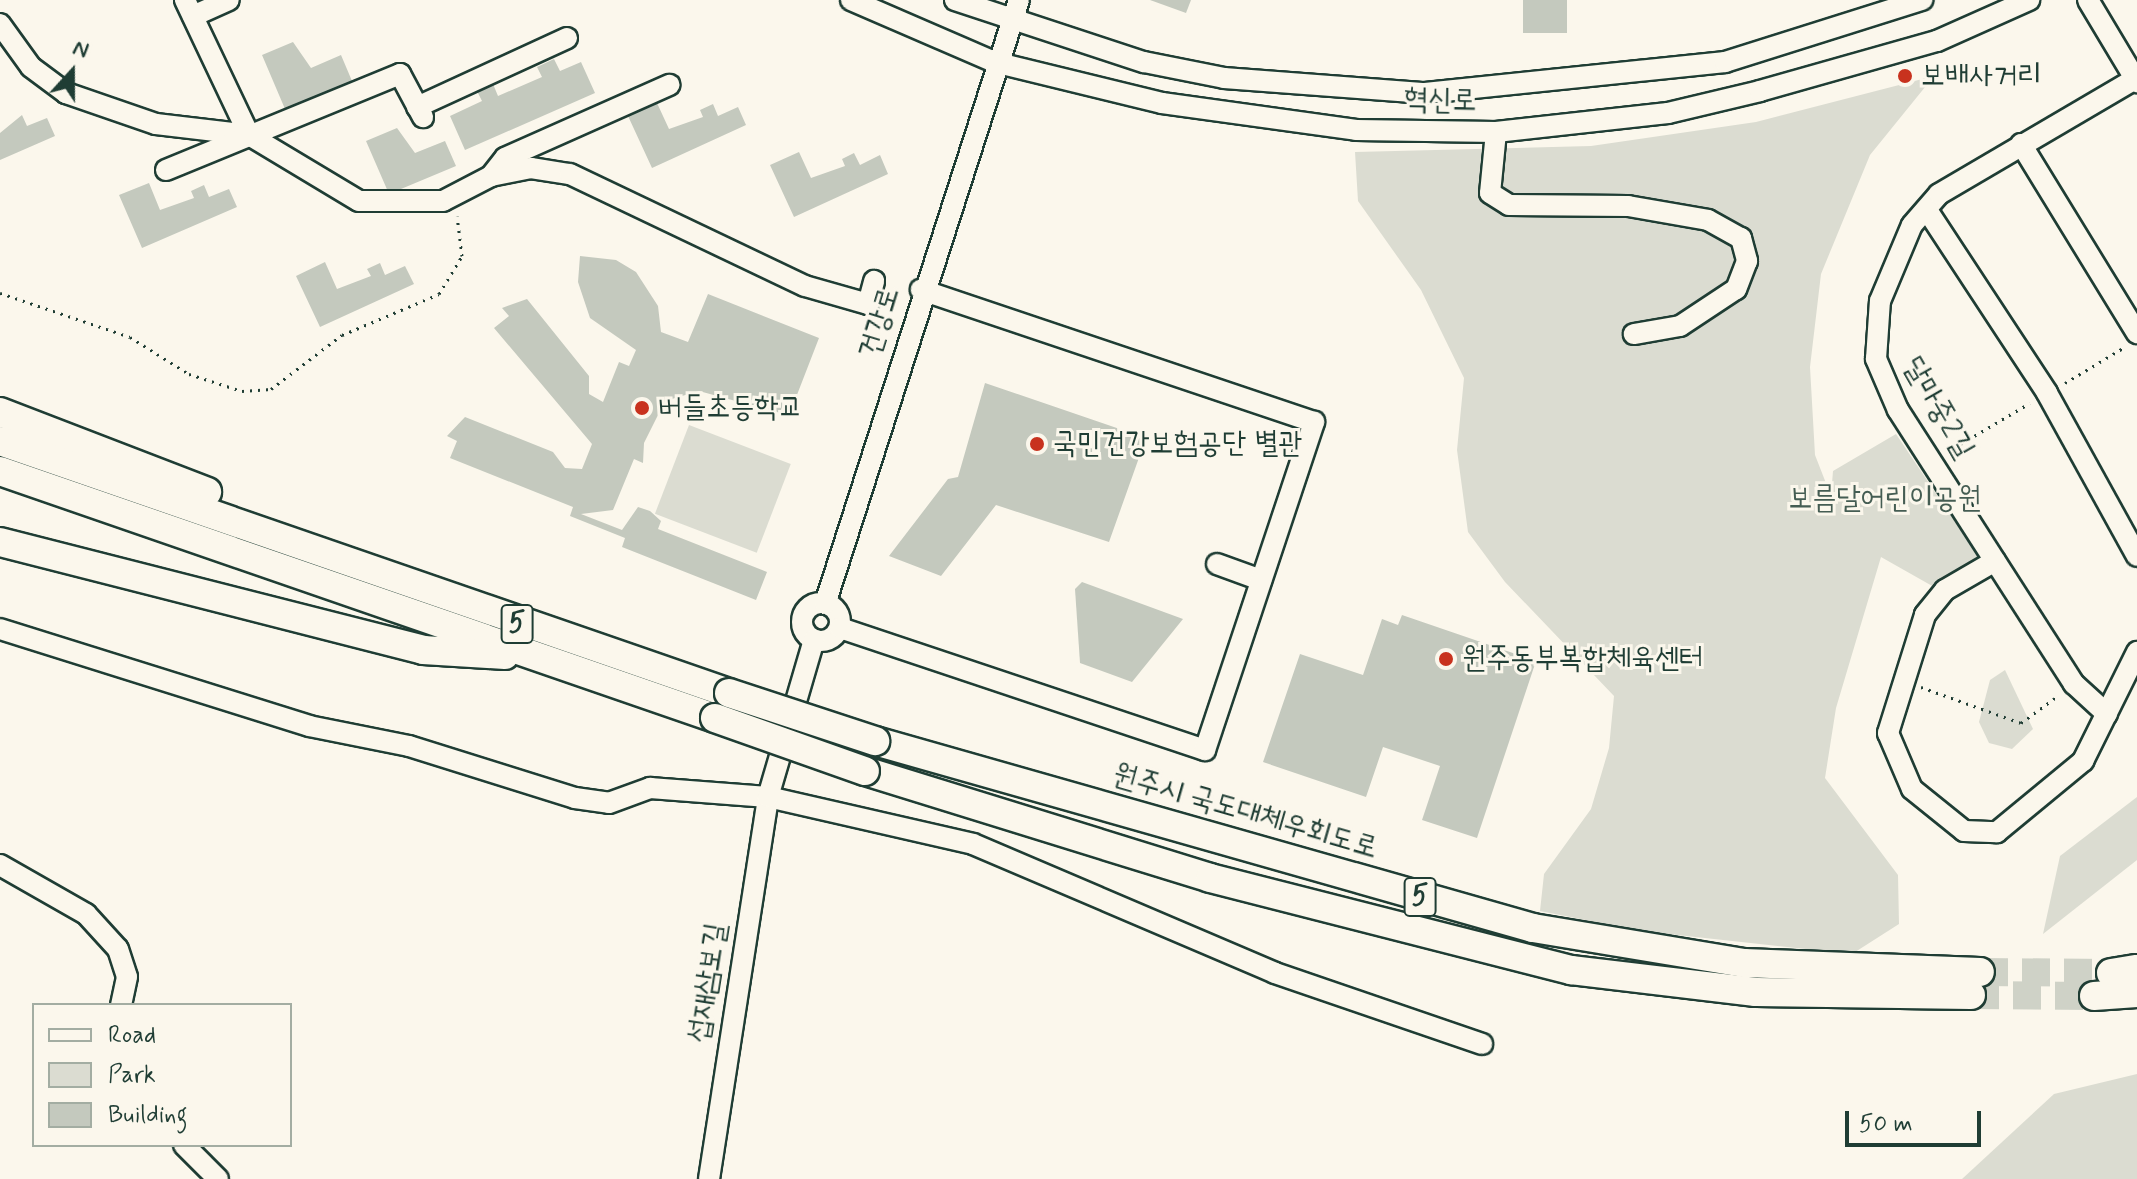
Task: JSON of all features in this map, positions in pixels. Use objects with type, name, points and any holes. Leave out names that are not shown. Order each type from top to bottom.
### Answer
[{"type":"highway","points":[[0,412],[476,596],[532,643]]},
{"type":"highway","name":"5","points":[[0,441],[532,643]]},
{"type":"highway","name":"5","points":[[0,471],[307,558]]},
{"type":"highway","points":[[0,542],[423,650],[532,643]]},
{"type":"highway","name":"원주시 국도대체우회도로","points":[[532,643],[729,693],[875,741],[1533,928],[1744,963],[1976,983],[1756,992],[1571,970],[1210,878],[865,771],[715,718],[532,643]]},
{"type":"highway","points":[[2094,996],[2137,993]]},
{"type":"street","points":[[229,0],[189,8],[249,135]]},
{"type":"street","name":"혁신로","points":[[851,0],[994,62],[1256,120],[1496,132],[1668,113],[1760,91],[1937,41],[2029,0]]},
{"type":"street","name":"혁신로","points":[[955,0],[1011,20],[1224,78],[1425,93],[1725,62],[1922,0]]},
{"type":"street","points":[[1011,20],[1019,0]]},
{"type":"street","points":[[2088,0],[2136,80]]},
{"type":"street","name":"건강로","points":[[825,604],[921,290],[994,62],[1011,20]]},
{"type":"street","points":[[0,24],[31,67],[66,93],[156,124],[249,135],[359,201],[392,206],[452,197],[491,176],[531,168],[570,174],[745,262],[868,304],[874,281]]},
{"type":"street","points":[[166,170],[400,74],[420,112],[567,38]]},
{"type":"street","name":"달마중2길","points":[[2107,714],[2074,684],[1898,410],[1876,359],[1880,301],[1912,225],[1973,170],[2136,80]]},
{"type":"street","points":[[491,176],[505,158],[669,85]]},
{"type":"street","points":[[1496,132],[1490,193],[1509,205],[1628,206],[1708,220],[1741,238],[1747,261],[1736,289],[1680,326],[1634,334]]},
{"type":"street","points":[[2021,144],[2137,333]]},
{"type":"street","points":[[1927,210],[2047,393],[2137,556]]},
{"type":"street","points":[[840,628],[1205,750],[1314,422],[921,290]]},
{"type":"street","points":[[1995,561],[1945,590],[1925,615],[1888,733],[1895,764],[1912,789],[1964,831],[1997,832],[2038,803],[2083,761],[2137,652]]},
{"type":"street","points":[[1217,564],[1261,580]]},
{"type":"street","points":[[825,604],[839,616],[840,628],[826,641],[814,640],[802,626],[804,614],[825,604]]},
{"type":"street","points":[[0,629],[309,726],[409,746],[575,798],[609,803],[650,788],[768,797],[973,844],[1275,973],[1482,1044]]},
{"type":"street","points":[[768,797],[814,640]]},
{"type":"street","name":"섭재삼보길","points":[[709,1179],[768,797]]},
{"type":"street","points":[[0,865],[86,914],[118,949],[127,977],[121,1003]]},
{"type":"street","points":[[186,1147],[218,1179]]},
{"type":"path","points":[[0,293],[130,337],[189,374],[242,391],[271,389],[342,335],[439,294],[462,256],[452,197]]},
{"type":"path","points":[[1903,680],[2021,723],[2074,684]]},
{"type":"green space","name":"보름달어린이공원","points":[[1934,76],[1870,155],[1821,274],[1810,367],[1815,455],[1831,496],[1833,471],[1896,434],[1978,556],[1934,587],[1881,557],[1836,708],[1825,778],[1898,875],[1899,924],[1852,954],[1641,931],[1540,911],[1544,874],[1591,809],[1609,748],[1614,696],[1505,582],[1468,532],[1457,450],[1464,378],[1421,290],[1358,201],[1355,152],[1591,146],[1756,122]]},
{"type":"green space","points":[[689,425],[791,464],[757,553],[655,514]]},
{"type":"green space","points":[[2005,670],[2033,729],[2012,749],[1989,743],[1979,722],[1990,680]]},
{"type":"green space","points":[[2137,797],[2137,860],[2043,934],[2060,856]]},
{"type":"green space","points":[[2137,1074],[2137,1179],[1962,1179],[2054,1094]]},
{"type":"building","points":[[1150,0],[1191,0],[1186,13]]},
{"type":"building","points":[[1523,0],[1567,0],[1567,33],[1523,33]]},
{"type":"building","points":[[293,42],[311,68],[341,55],[352,81],[285,109],[262,55]]},
{"type":"building","points":[[554,59],[560,71],[581,62],[595,93],[465,150],[450,116],[482,101],[477,91],[493,84],[498,96],[542,77],[537,67]]},
{"type":"building","points":[[657,103],[669,129],[703,117],[700,110],[713,104],[718,116],[738,107],[746,125],[652,168],[628,116]]},
{"type":"building","points":[[22,115],[27,126],[47,118],[55,136],[0,160],[0,133]]},
{"type":"building","points":[[397,128],[415,153],[445,141],[456,166],[389,194],[366,141]]},
{"type":"building","points":[[799,152],[811,178],[845,166],[842,159],[854,153],[860,165],[880,155],[888,174],[794,217],[770,165]]},
{"type":"building","points":[[149,183],[160,210],[194,198],[191,191],[204,185],[209,197],[229,189],[237,207],[142,248],[119,195]]},
{"type":"building","points":[[580,256],[616,260],[636,272],[658,306],[661,332],[688,342],[708,294],[819,338],[795,400],[784,401],[780,413],[699,391],[665,401],[644,443],[643,463],[634,459],[613,510],[581,514],[622,530],[638,507],[650,511],[661,521],[658,529],[767,572],[756,600],[622,547],[625,538],[570,516],[573,507],[450,458],[457,441],[447,436],[465,417],[553,452],[565,468],[582,469],[592,444],[494,328],[509,316],[502,308],[527,299],[589,376],[589,394],[603,402],[619,362],[629,366],[636,350],[590,318],[578,282]]},
{"type":"building","points":[[325,262],[337,289],[371,276],[367,269],[380,263],[385,275],[405,266],[414,284],[320,327],[296,276]]},
{"type":"building","points":[[985,383],[1146,438],[1109,542],[996,505],[941,576],[889,556],[948,479],[958,477]]},
{"type":"building","points":[[1082,582],[1183,619],[1132,682],[1080,663],[1075,589]]},
{"type":"building","points":[[1402,615],[1536,661],[1477,838],[1422,820],[1440,766],[1383,747],[1366,797],[1263,762],[1300,654],[1363,675],[1382,619],[1398,625]]},
{"type":"tunnel","points":[[1980,972],[2111,973]]},
{"type":"tunnel","points":[[1971,995],[2094,996]]},
{"type":"place","name":"보배사거리","points":[[1905,76]]},
{"type":"place","name":"버들초등학교","points":[[642,408]]},
{"type":"place","name":"국민건강보험공단 별관","points":[[1037,444]]},
{"type":"place","name":"원주동부복합체육센터","points":[[1446,659]]}]
